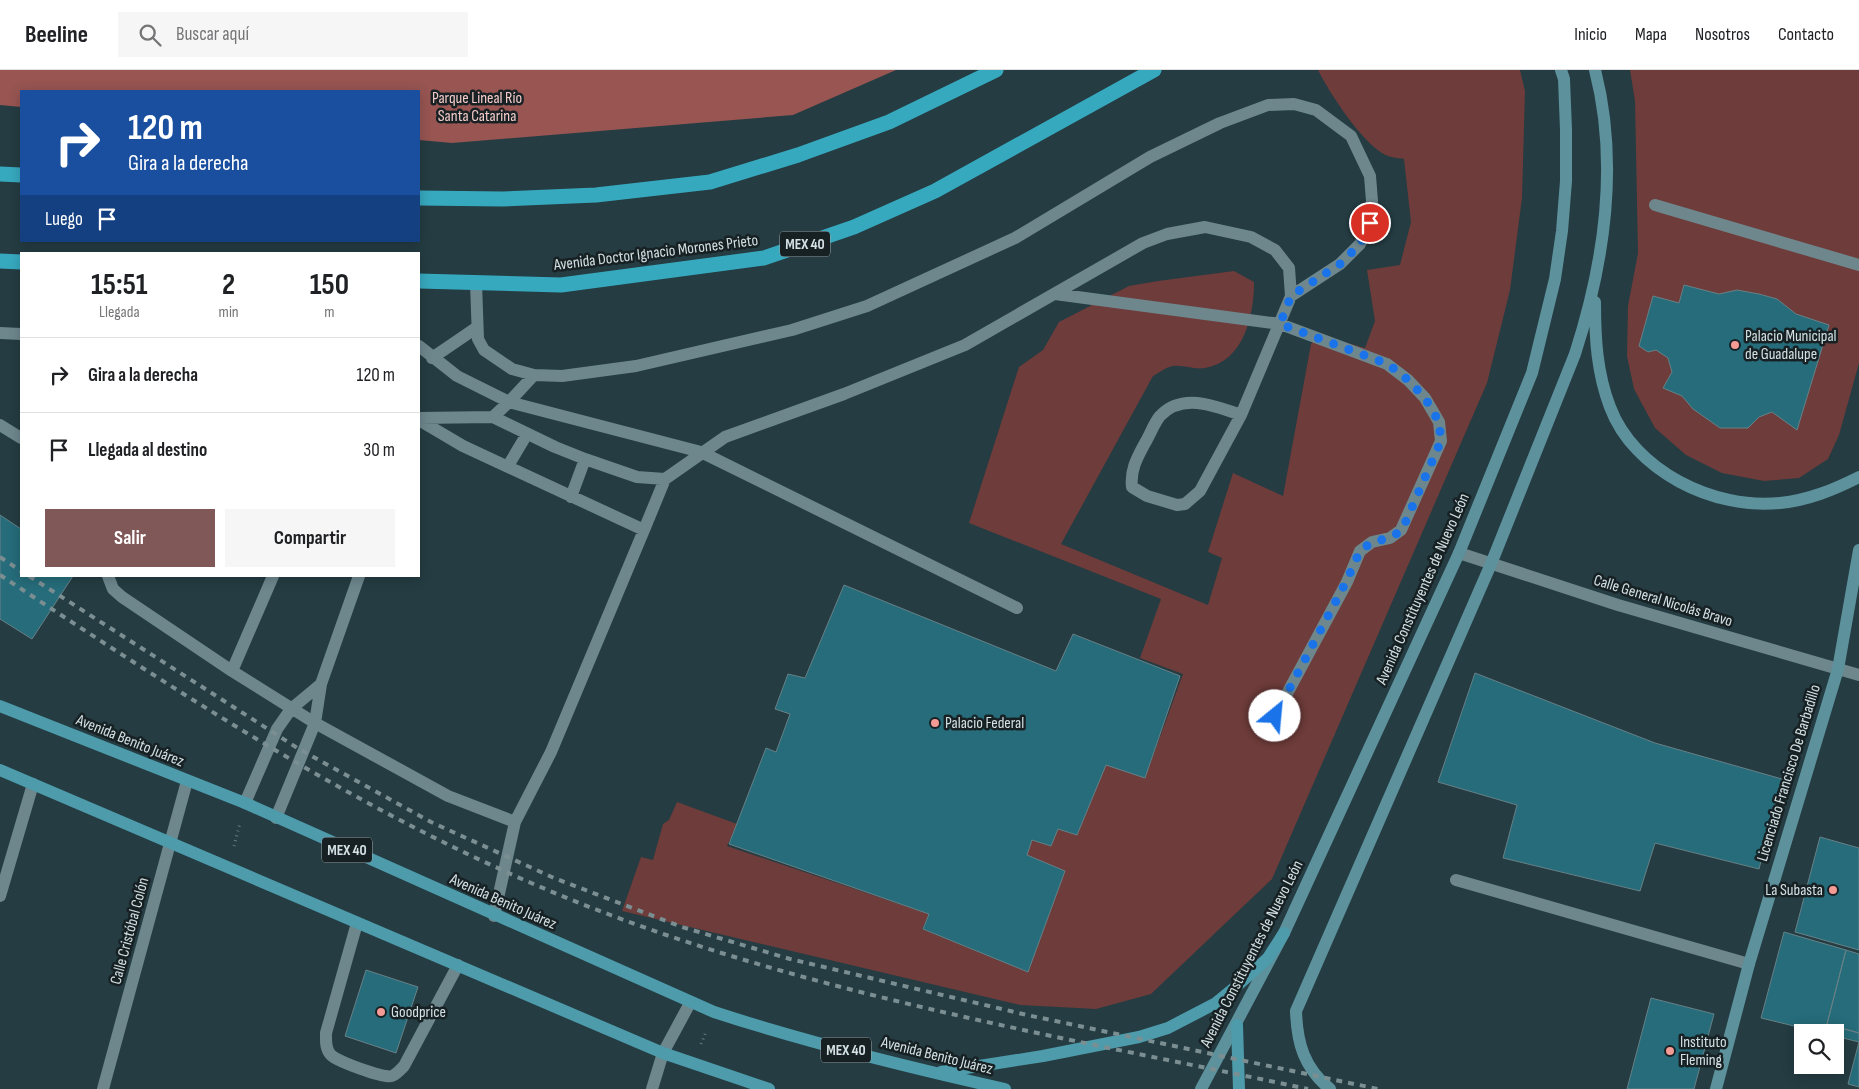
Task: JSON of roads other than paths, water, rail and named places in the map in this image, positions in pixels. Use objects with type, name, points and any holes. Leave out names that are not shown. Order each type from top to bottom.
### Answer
[{"type":"highway","points":[[420,198],[504,199],[596,195],[710,182],[798,155],[890,122],[996,70]]},
{"type":"highway","name":"Avenida Doctor Ignacio Morones Prieto","points":[[420,281],[561,285],[764,258],[854,227],[935,190],[1154,70]]},
{"type":"highway","points":[[0,174],[20,175]]},
{"type":"highway","points":[[0,260],[20,262]]},
{"type":"main road","points":[[1330,1089],[1318,1077],[1300,1051],[1296,1034],[1296,1011],[1491,564],[1575,354],[1595,285],[1604,220],[1606,172],[1603,122],[1596,72]]},
{"type":"main road","name":"Avenida Constituyentes de Nuevo León","points":[[1201,1089],[1284,933],[1459,553],[1532,373],[1545,327],[1556,269],[1566,180],[1562,75]]},
{"type":"main road","points":[[1595,285],[1597,362],[1610,408],[1619,427],[1634,446],[1647,460],[1662,471],[1684,484],[1704,492],[1758,504],[1806,499],[1827,493],[1859,477]]},
{"type":"main road","name":"Licenciado Francisco De Barbadillo","points":[[1716,1089],[1749,964],[1838,669],[1859,550]]},
{"type":"main road","name":"Avenida Benito Juárez","points":[[0,706],[246,803],[690,1003],[755,1026],[934,1073],[1005,1089]]},
{"type":"main road","points":[[0,770],[663,1053],[693,1065],[767,1089]]},
{"type":"main road","points":[[934,1073],[1072,1050],[1139,1037],[1168,1028],[1216,1003],[1238,985],[1268,958],[1284,933]]},
{"type":"main road","points":[[1236,1025],[1239,1089]]},
{"type":"street","points":[[476,283],[476,328],[484,350],[512,369],[534,375],[562,376],[636,366],[792,330],[867,306],[1015,238],[1150,157],[1220,124],[1268,105],[1294,104],[1316,110],[1351,136],[1370,176],[1372,201],[1370,223],[1360,244],[1340,264],[1291,296]]},
{"type":"street","points":[[1655,205],[1859,265]]},
{"type":"street","points":[[494,916],[515,822],[551,752],[665,480],[701,452],[725,436],[844,394],[965,345],[1143,244],[1167,234],[1205,227],[1251,237],[1275,250],[1289,268],[1291,296],[1241,415],[1200,491],[1185,504],[1177,505],[1147,496],[1132,487],[1133,467],[1160,416],[1176,406],[1192,402],[1208,403],[1241,415]]},
{"type":"street","points":[[1055,294],[1280,324],[1388,364],[1408,380],[1425,398],[1439,422],[1441,441],[1402,530],[1390,538],[1372,542],[1360,551],[1346,582],[1275,716]]},
{"type":"street","points":[[432,358],[476,328]]},
{"type":"street","points":[[0,333],[20,334]]},
{"type":"street","points":[[420,347],[457,376],[509,402],[701,452],[1017,608]]},
{"type":"street","points":[[493,417],[534,375]]},
{"type":"street","points":[[420,419],[493,417],[585,459],[638,477],[665,480]]},
{"type":"street","points":[[420,420],[463,446],[644,530]]},
{"type":"street","points":[[0,425],[20,437]]},
{"type":"street","points":[[508,466],[527,434]]},
{"type":"street","points":[[571,497],[585,459]]},
{"type":"street","name":"Calle General Nicolás Bravo","points":[[1459,553],[1618,605],[1859,675]]},
{"type":"street","points":[[108,577],[113,589],[122,597],[232,671],[315,723],[448,796],[515,822]]},
{"type":"street","points":[[232,671],[273,577]]},
{"type":"street","points":[[276,818],[315,723],[321,684],[359,577]]},
{"type":"street","points":[[246,803],[269,745],[291,708],[321,684]]},
{"type":"street","name":"Calle Cristóbal Colón","points":[[103,1089],[187,781]]},
{"type":"street","points":[[0,896],[33,784]]},
{"type":"street","points":[[1456,880],[1749,964]]},
{"type":"street","points":[[357,922],[326,1033],[327,1050],[332,1056],[340,1060],[383,1076],[398,1073],[404,1066],[458,965]]},
{"type":"street","points":[[652,1089],[663,1053],[690,1003]]},
{"type":"railway","points":[[0,557],[20,570]]},
{"type":"railway","points":[[0,575],[200,704],[337,786],[477,859],[550,891],[641,926],[734,957],[829,984],[924,1008],[1308,1089]]},
{"type":"railway","points":[[31,577],[299,749],[431,822],[554,878],[682,927],[790,959],[1027,1015],[1378,1089]]},
{"type":"place","name":"Palacio Municipal de Guadalupe","points":[[1735,345]]},
{"type":"place","name":"Palacio Federal","points":[[935,723]]},
{"type":"place","name":"La Subasta","points":[[1833,890]]},
{"type":"place","name":"Goodprice","points":[[381,1012]]},
{"type":"place","name":"Instituto Fleming","points":[[1670,1051]]},
{"type":"park label","name":"Parque Lineal Río Santa Catarina","points":[[477,107]]}]
